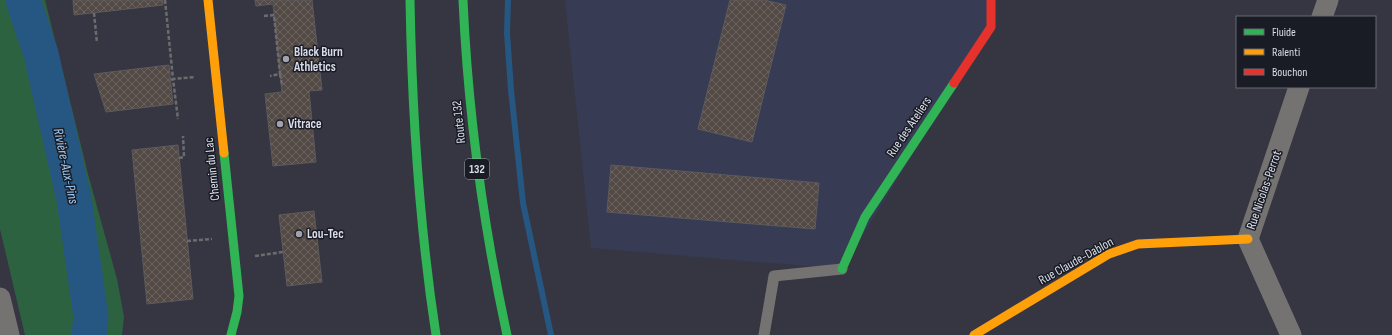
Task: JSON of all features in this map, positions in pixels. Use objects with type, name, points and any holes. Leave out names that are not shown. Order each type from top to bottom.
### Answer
[{"type":"main road","name":"Chemin du Lac","points":[[208,0],[239,296],[237,312],[231,335]]},
{"type":"main road","points":[[410,0],[410,65],[416,154],[425,254],[436,335]]},
{"type":"main road","name":"Route 132","points":[[463,0],[467,70],[477,169],[492,264],[507,335]]},
{"type":"main road","name":"Rue des Ateliers","points":[[842,269],[865,217],[991,27],[991,0]]},
{"type":"main road","name":"Rue Claude-Dablon","points":[[974,335],[1109,254],[1138,244],[1248,238]]},
{"type":"street","points":[[1322,16],[1328,0]]},
{"type":"street","name":"Rue Nicolas-Perrot","points":[[1291,335],[1248,238],[1299,88]]},
{"type":"street","points":[[0,298],[9,335]]},
{"type":"lane","points":[[764,335],[774,276],[842,269]]},
{"type":"path","points":[[165,0],[172,80],[178,119]]},
{"type":"path","points":[[94,13],[97,43]]},
{"type":"path","points":[[264,16],[274,15],[282,84]]},
{"type":"path","points":[[270,76],[280,74]]},
{"type":"path","points":[[172,80],[197,77]]},
{"type":"path","points":[[179,158],[184,157],[183,136]]},
{"type":"path","points":[[188,241],[214,238]]},
{"type":"path","points":[[254,256],[283,252]]},
{"type":"shaded area","points":[[565,0],[991,0],[991,27],[842,269],[591,248]]},
{"type":"green space","points":[[0,0],[45,0],[88,174],[117,279],[124,317],[122,335],[25,335],[0,229]]},
{"type":"building","points":[[73,0],[163,0],[163,5],[74,15]]},
{"type":"building","points":[[255,0],[312,0],[322,90],[309,91],[316,162],[273,166],[265,94],[282,92],[273,4],[256,6]]},
{"type":"building","points":[[730,0],[764,0],[786,5],[752,142],[698,129]]},
{"type":"building","points":[[169,65],[173,104],[106,112],[94,74]]},
{"type":"building","points":[[178,145],[193,299],[147,304],[132,150]]},
{"type":"building","points":[[611,165],[819,183],[815,229],[607,212]]},
{"type":"building","name":"Lou-Tec","points":[[314,211],[322,282],[287,286],[279,215]]},
{"type":"waterway","name":"Rivière-Aux-Pins","points":[[23,0],[41,54],[74,199],[91,317],[89,335]]},
{"type":"waterway","points":[[508,0],[507,33],[511,90],[523,203],[551,335]]},
{"type":"traffic: fast","points":[[410,0],[417,168],[425,252],[436,335]]},
{"type":"traffic: fast","points":[[463,0],[465,42],[478,168],[498,293],[507,335]]},
{"type":"traffic: fast","points":[[842,269],[865,217],[954,83]]},
{"type":"traffic: fast","points":[[224,153],[239,296],[237,312],[231,335]]},
{"type":"traffic: slow","points":[[208,0],[224,153]]},
{"type":"traffic: slow","points":[[974,335],[1109,254],[1138,244],[1248,239]]},
{"type":"traffic: jam","points":[[954,83],[991,27],[991,0]]},
{"type":"place","name":"Black Burn Athletics","points":[[286,59]]},
{"type":"place","name":"Vitrace","points":[[280,124]]},
{"type":"place","name":"Lou-Tec","points":[[299,234]]}]
